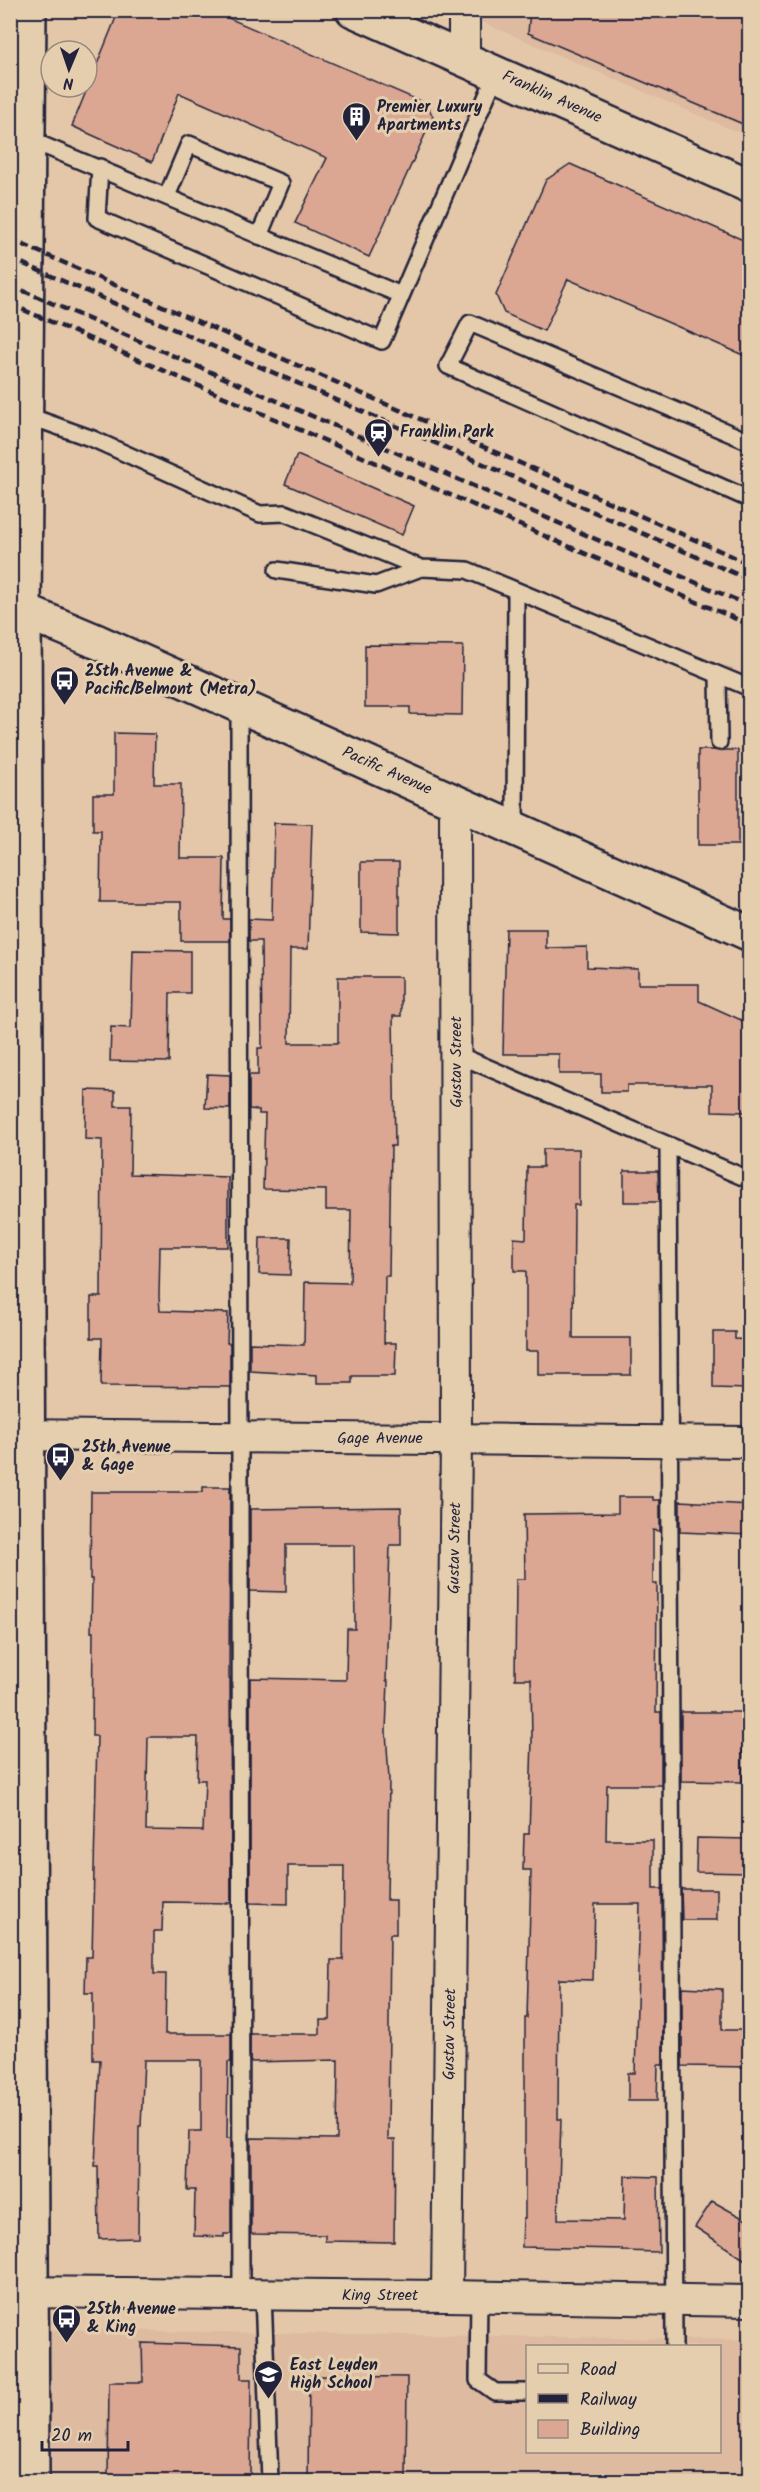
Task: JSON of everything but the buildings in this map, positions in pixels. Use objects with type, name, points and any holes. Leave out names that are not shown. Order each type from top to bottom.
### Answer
[{"type":"street","points":[[29,10],[28,139],[18,366],[26,415],[17,607],[21,2292],[32,2481]]},
{"type":"street","name":"Franklin Avenue","points":[[353,10],[750,186]]},
{"type":"street","points":[[464,10],[464,58]]},
{"type":"street","name":"Pacific Avenue","points":[[17,607],[750,934]]},
{"type":"street","name":"Gustav Street","points":[[447,2296],[456,1439],[455,801]]},
{"type":"street","name":"Gage Avenue","points":[[19,1435],[750,1442]]},
{"type":"street","name":"King Street","points":[[21,2292],[750,2301]]},
{"type":"lane","points":[[100,167],[97,218],[382,341],[497,72]]},
{"type":"lane","points":[[28,139],[100,167],[401,295]]},
{"type":"lane","points":[[167,196],[189,144],[281,183],[259,236]]},
{"type":"lane","points":[[750,442],[470,323],[448,366],[750,498]]},
{"type":"lane","points":[[26,415],[93,440],[260,514],[285,513],[421,568],[467,570],[750,688]]},
{"type":"lane","points":[[277,570],[376,585],[421,568]]},
{"type":"lane","points":[[515,828],[516,591]]},
{"type":"lane","points":[[718,675],[719,742]]},
{"type":"lane","points":[[239,705],[240,1437],[252,2295],[270,2480]]},
{"type":"lane","points":[[456,1054],[750,1180]]},
{"type":"lane","points":[[668,1145],[674,2345]]},
{"type":"lane","points":[[479,2296],[478,2380],[495,2392],[526,2392]]},
{"type":"shaded area","points":[[456,11],[749,11],[749,137]]},
{"type":"shaded area","name":"East Leyden High School","points":[[11,2329],[749,2340],[749,2481],[11,2482]]},
{"type":"railway","points":[[10,239],[750,564]]},
{"type":"railway","points":[[10,258],[750,580]]},
{"type":"railway","points":[[10,285],[750,606]]},
{"type":"railway","points":[[10,304],[750,625]]},
{"type":"place","name":"Premier Luxury Apartments","points":[[356,142]]},
{"type":"place","name":"Franklin Park","points":[[379,458]]},
{"type":"place","name":"25th Avenue & Pacific/Belmont (Metra)","points":[[64,706]]},
{"type":"place","name":"25th Avenue & Gage","points":[[61,1482]]},
{"type":"place","name":"25th Avenue & King","points":[[66,2344]]},
{"type":"place","name":"East Leyden High School","points":[[269,2400]]}]
